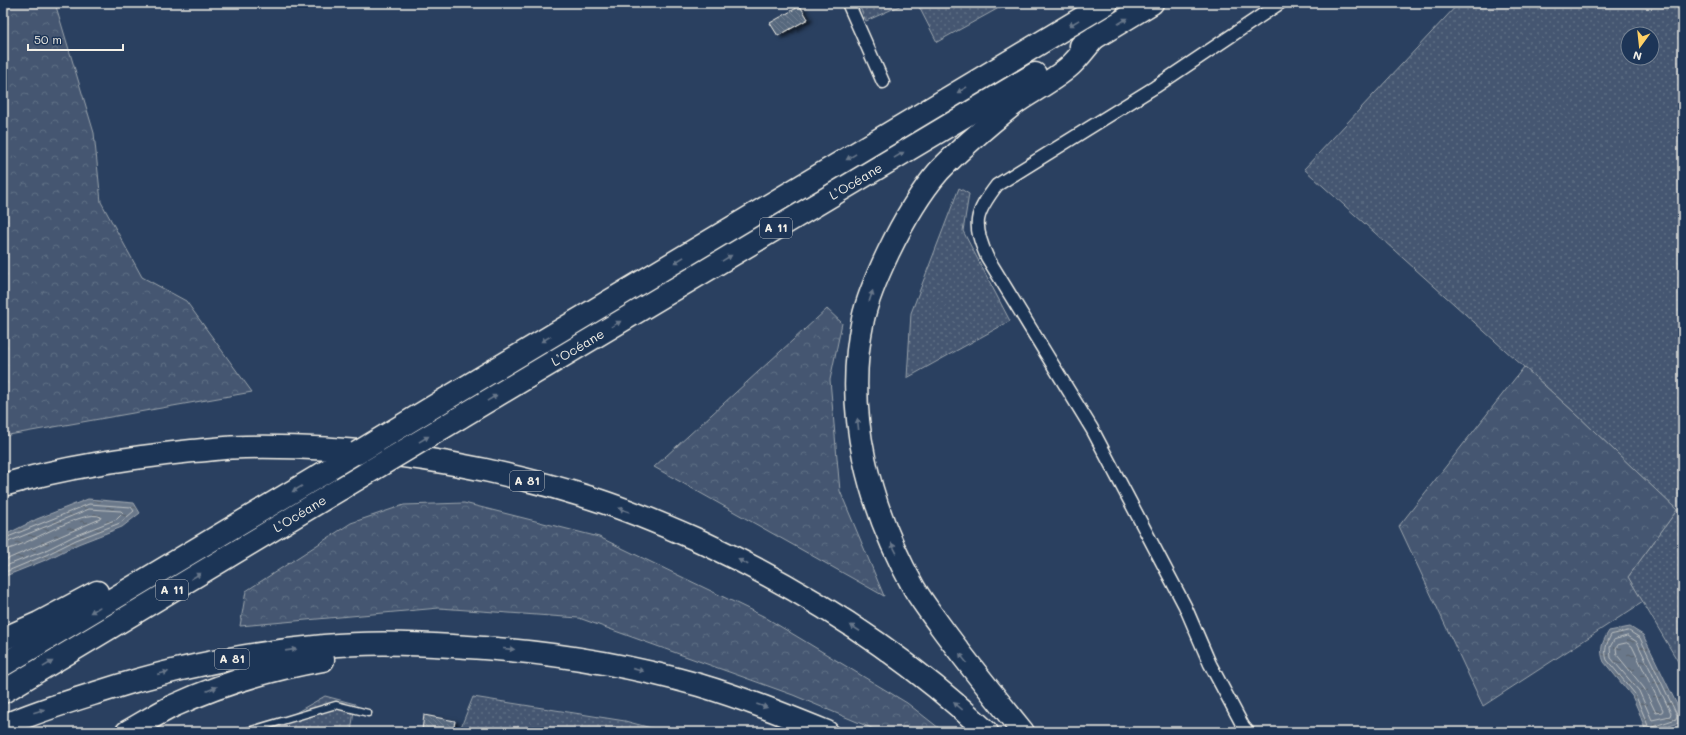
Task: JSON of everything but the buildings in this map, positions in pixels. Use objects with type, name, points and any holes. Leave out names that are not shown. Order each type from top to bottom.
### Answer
[{"type":"highway","name":"L’Océane","points":[[3,665],[1107,3]]},
{"type":"highway","name":"L’Océane","points":[[3,692],[1152,3]]},
{"type":"highway","points":[[1023,732],[960,653],[915,590],[888,536],[870,487],[861,447],[856,400],[858,363],[863,319],[877,278],[896,236],[920,195],[939,172],[971,141],[1015,104],[1072,65],[1094,38]]},
{"type":"highway","name":"A 81","points":[[3,485],[82,467],[145,456],[242,446],[337,449],[431,460],[506,475],[591,498],[655,521],[728,554],[805,595],[906,663],[970,715],[987,732]]},
{"type":"highway","points":[[3,639],[40,624],[179,546],[213,539]]},
{"type":"highway","name":"A 81","points":[[3,726],[27,715],[140,679],[212,662],[324,646],[384,643],[470,647],[531,652],[584,659],[666,676],[734,696],[827,732]]},
{"type":"highway","points":[[128,732],[172,707],[218,687],[283,668],[328,659],[354,656],[384,654],[435,655],[470,647]]},
{"type":"street","points":[[848,3],[884,82]]},
{"type":"street","points":[[1248,732],[1243,726],[1210,664],[1185,606],[1092,428],[987,257],[979,238],[976,219],[985,201],[997,185],[1155,87],[1280,3]]},
{"type":"lane","points":[[245,732],[336,705],[368,713]]},
{"type":"green space","points":[[3,3],[55,3],[94,133],[101,202],[142,277],[186,301],[252,392],[3,436]]},
{"type":"green space","points":[[858,3],[906,3],[866,21]]},
{"type":"green space","points":[[917,3],[1008,3],[937,42]]},
{"type":"green space","points":[[1459,3],[1676,3],[1683,8],[1683,670],[1628,577],[1677,510],[1575,413],[1304,169]]},
{"type":"green space","points":[[959,188],[969,194],[963,231],[1010,321],[907,378],[911,313]]},
{"type":"green space","points":[[827,309],[842,323],[830,380],[840,491],[884,596],[654,467]]},
{"type":"green space","points":[[1524,367],[1575,413],[1677,510],[1628,577],[1643,602],[1483,706],[1399,526]]},
{"type":"green space","points":[[464,503],[599,537],[763,616],[907,703],[944,732],[881,732],[793,695],[579,618],[439,608],[240,626],[246,591],[351,523],[404,505]]},
{"type":"green space","points":[[325,696],[355,704],[351,732],[262,732]]},
{"type":"green space","points":[[473,697],[625,721],[666,732],[459,732]]},
{"type":"water","points":[[88,499],[134,503],[140,513],[122,527],[78,544],[48,559],[3,577],[3,536],[37,519]]},
{"type":"water","points":[[1630,627],[1643,635],[1682,715],[1680,723],[1646,732],[1632,696],[1604,662],[1602,646],[1609,631]]}]
